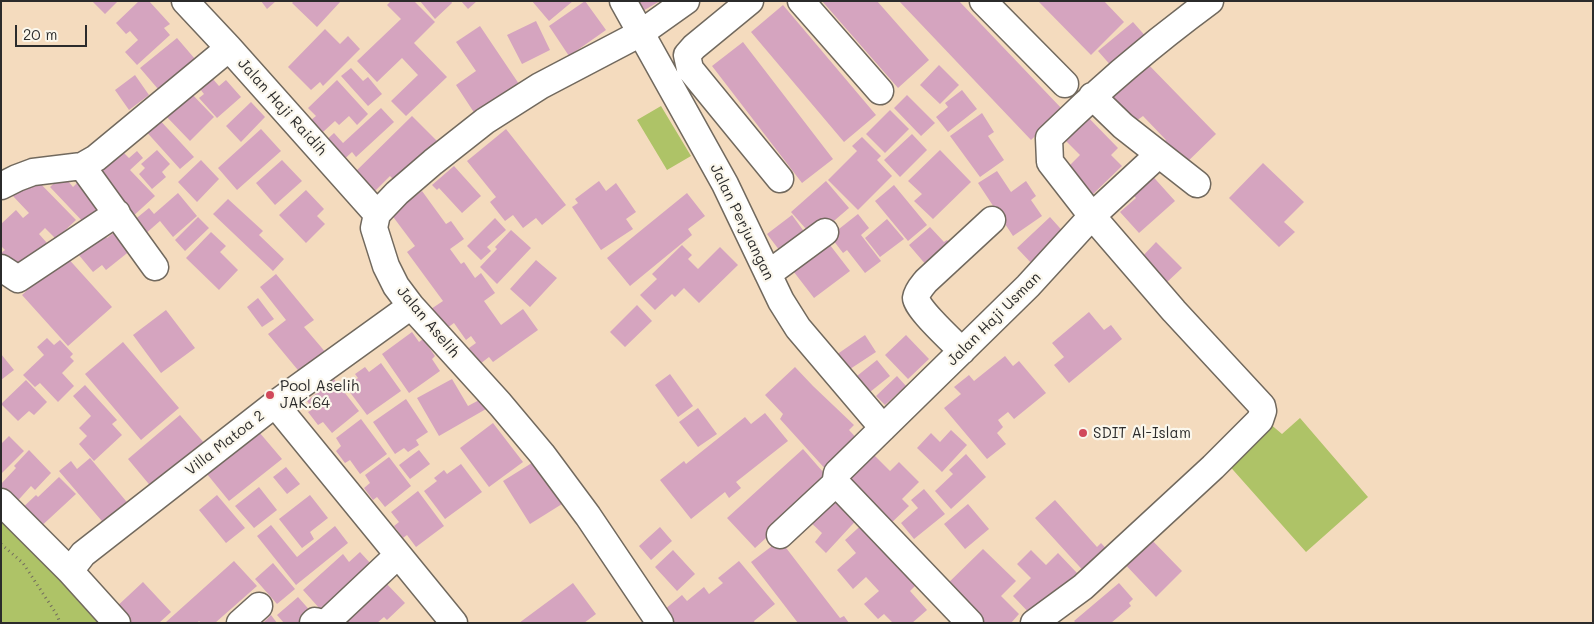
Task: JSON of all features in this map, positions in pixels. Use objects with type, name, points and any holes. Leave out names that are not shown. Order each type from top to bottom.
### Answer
[{"type":"street","name":"Jalan Haji Raidih","points":[[185,1],[377,214]]},
{"type":"street","name":"Jalan Perjuangan","points":[[623,1],[725,184],[781,301],[798,328],[884,428]]},
{"type":"street","points":[[377,214],[397,193],[433,162],[485,121],[540,86],[641,33],[686,1]]},
{"type":"street","points":[[750,1],[694,47],[687,55],[690,69],[780,179]]},
{"type":"street","points":[[801,1],[880,91]]},
{"type":"street","points":[[983,1],[1065,84]]},
{"type":"street","points":[[1046,620],[1213,467],[1260,420],[1263,411],[1262,406],[1174,311],[1092,216],[1050,162],[1049,138],[1088,100],[1166,34],[1210,1]]},
{"type":"street","points":[[1,186],[33,172],[82,166],[96,158],[229,48]]},
{"type":"street","points":[[1088,100],[1197,184]]},
{"type":"street","name":"Jalan Haji Usman","points":[[780,535],[838,484],[838,473],[1028,286],[1092,216],[1158,155]]},
{"type":"street","points":[[82,166],[155,267]]},
{"type":"street","points":[[1,268],[18,279],[116,213]]},
{"type":"street","name":"Jalan Aselih","points":[[377,214],[374,228],[386,266],[396,286],[411,306],[500,404],[542,454],[588,516],[651,620]]},
{"type":"street","points":[[962,351],[924,312],[917,303],[916,297],[926,281],[992,220]]},
{"type":"street","points":[[768,274],[825,232]]},
{"type":"street","name":"Villa Matoa 2","points":[[70,571],[83,554],[275,404],[411,306]]},
{"type":"street","points":[[275,404],[454,623]]},
{"type":"street","points":[[838,484],[970,623]]},
{"type":"street","points":[[1,502],[70,571],[117,623]]},
{"type":"street","points":[[313,623],[315,621],[327,622],[398,555]]},
{"type":"street","points":[[240,623],[259,606]]},
{"type":"path","points":[[1,544],[23,563],[60,623]]},
{"type":"green space","points":[[661,106],[691,156],[667,170],[637,120]]},
{"type":"green space","points":[[1300,418],[1368,497],[1306,552],[1226,462],[1269,423],[1282,434]]},
{"type":"green space","points":[[1,513],[100,623],[1,623]]},
{"type":"building","points":[[92,1],[118,1],[105,14]]},
{"type":"building","points":[[139,1],[149,1],[170,24],[164,28],[170,35],[137,65],[125,52],[138,40],[130,31],[126,34],[116,23]]},
{"type":"building","points":[[261,1],[276,1],[267,9]]},
{"type":"building","points":[[294,1],[341,1],[317,27],[292,3]]},
{"type":"building","points":[[391,1],[414,1],[435,22],[414,43],[447,77],[406,116],[391,101],[418,75],[402,58],[377,82],[357,61],[401,19],[387,5]]},
{"type":"building","points":[[420,1],[451,1],[452,3],[435,19]]},
{"type":"building","points":[[461,1],[477,1],[468,9]]},
{"type":"building","points":[[532,1],[573,1],[549,21]]},
{"type":"building","points":[[585,1],[606,30],[569,56],[549,26]]},
{"type":"building","points":[[628,1],[660,1],[636,15]]},
{"type":"building","points":[[822,1],[877,1],[929,60],[898,88]]},
{"type":"building","points":[[899,1],[959,1],[1063,110],[1031,140]]},
{"type":"building","points":[[1038,1],[1104,1],[1124,22],[1091,55]]},
{"type":"building","points":[[783,5],[876,115],[844,142],[751,32]]},
{"type":"building","points":[[536,21],[550,50],[522,64],[507,35]]},
{"type":"building","points":[[1133,22],[1148,39],[1113,68],[1098,51]]},
{"type":"building","points":[[480,26],[519,84],[475,114],[456,85],[476,71],[456,42]]},
{"type":"building","points":[[325,29],[340,44],[348,36],[360,49],[323,86],[320,82],[311,90],[288,67]]},
{"type":"building","points":[[177,38],[195,59],[158,89],[140,68]]},
{"type":"building","points":[[743,42],[833,159],[802,183],[712,66]]},
{"type":"building","points":[[1144,60],[1216,134],[1181,168],[1159,146],[1166,140],[1143,116],[1132,124],[1105,95]]},
{"type":"building","points":[[939,65],[959,85],[940,104],[920,85]]},
{"type":"building","points":[[351,68],[363,81],[368,77],[382,94],[368,106],[341,76]]},
{"type":"building","points":[[135,75],[149,95],[129,110],[115,90]]},
{"type":"building","points":[[212,78],[219,86],[226,80],[241,97],[217,118],[199,98],[204,94],[200,89]]},
{"type":"building","points":[[337,80],[368,114],[357,125],[349,116],[339,125],[335,121],[323,132],[311,120],[316,116],[308,108]]},
{"type":"building","points":[[188,90],[214,117],[190,141],[164,114]]},
{"type":"building","points":[[962,90],[977,109],[948,132],[936,117],[948,107],[945,103]]},
{"type":"building","points":[[907,95],[935,123],[921,136],[894,108]]},
{"type":"building","points":[[251,102],[265,117],[241,142],[226,126]]},
{"type":"building","points":[[381,108],[394,122],[356,157],[352,152],[338,165],[321,145],[334,133],[343,143]]},
{"type":"building","points":[[890,110],[909,129],[885,153],[866,134]]},
{"type":"building","points":[[1083,112],[1118,148],[1111,155],[1122,166],[1091,196],[1066,169],[1080,155],[1059,134]]},
{"type":"building","points":[[982,113],[994,132],[988,136],[1004,160],[980,177],[950,136]]},
{"type":"building","points":[[156,116],[194,157],[180,169],[143,128]]},
{"type":"building","points":[[412,116],[438,142],[397,183],[390,176],[368,198],[349,178]]},
{"type":"building","points":[[261,129],[281,151],[237,190],[218,168]]},
{"type":"building","points":[[506,129],[566,205],[542,225],[536,218],[523,228],[513,215],[505,221],[490,202],[496,197],[467,161]]},
{"type":"building","points":[[912,134],[927,150],[900,177],[884,160]]},
{"type":"building","points":[[862,137],[881,156],[877,160],[892,176],[858,210],[828,180],[857,151],[852,146]]},
{"type":"building","points":[[118,147],[129,158],[137,151],[143,158],[130,170],[155,196],[130,219],[93,170]]},
{"type":"building","points":[[157,150],[170,164],[162,172],[166,177],[152,189],[139,174],[145,168],[141,164]]},
{"type":"building","points":[[940,150],[971,182],[933,219],[914,201],[922,194],[908,181]]},
{"type":"building","points":[[201,160],[219,179],[197,202],[178,182]]},
{"type":"building","points":[[282,160],[302,181],[275,205],[256,183]]},
{"type":"building","points":[[1263,163],[1304,202],[1284,222],[1295,232],[1279,247],[1229,198]]},
{"type":"building","points":[[454,166],[481,196],[462,213],[439,188],[437,190],[432,185]]},
{"type":"building","points":[[997,171],[1011,192],[1026,181],[1036,196],[1031,200],[1042,216],[1013,236],[978,183]]},
{"type":"building","points":[[1148,171],[1175,201],[1139,233],[1120,212],[1136,198],[1128,189]]},
{"type":"building","points":[[32,175],[76,220],[56,239],[45,228],[39,234],[47,243],[22,267],[1,260],[1,253],[5,250],[1,246],[1,224],[16,210],[23,218],[29,213],[11,194]]},
{"type":"building","points":[[63,175],[73,187],[83,177],[113,210],[86,225],[50,187]]},
{"type":"building","points":[[599,181],[606,191],[616,183],[636,212],[626,219],[633,229],[601,250],[572,207],[578,203],[575,199]]},
{"type":"building","points":[[826,181],[849,208],[814,238],[791,212]]},
{"type":"building","points":[[894,185],[927,225],[908,241],[875,201]]},
{"type":"building","points":[[306,190],[324,209],[317,216],[325,224],[306,243],[279,215]]},
{"type":"building","points":[[422,191],[446,224],[451,221],[464,239],[450,249],[461,264],[464,262],[475,278],[481,273],[495,293],[484,301],[501,325],[523,309],[538,330],[493,362],[489,357],[480,364],[469,348],[476,343],[471,336],[466,340],[454,323],[443,331],[428,311],[443,301],[407,252],[415,246],[391,214]]},
{"type":"building","points":[[178,193],[197,216],[173,237],[160,221],[144,235],[133,221],[149,208],[154,214]]},
{"type":"building","points":[[687,193],[705,216],[688,229],[692,235],[630,286],[607,258]]},
{"type":"building","points":[[228,199],[263,231],[259,235],[284,259],[273,271],[213,214]]},
{"type":"building","points":[[858,214],[869,228],[861,235],[881,261],[865,273],[847,250],[843,253],[830,236]]},
{"type":"building","points":[[792,215],[811,241],[786,259],[767,234]]},
{"type":"building","points":[[198,217],[209,228],[185,251],[175,240]]},
{"type":"building","points":[[1050,217],[1067,236],[1034,266],[1017,248]]},
{"type":"building","points":[[495,218],[506,230],[487,247],[491,251],[481,260],[467,246]]},
{"type":"building","points":[[887,219],[904,239],[880,257],[865,238]]},
{"type":"building","points":[[121,227],[136,246],[106,270],[102,265],[93,272],[78,254],[103,233],[107,238]]},
{"type":"building","points":[[930,227],[944,242],[947,240],[957,251],[933,273],[909,245]]},
{"type":"building","points":[[511,230],[531,248],[497,284],[480,267]]},
{"type":"building","points":[[211,232],[226,246],[220,252],[238,270],[219,290],[186,258]]},
{"type":"building","points":[[823,236],[850,271],[814,298],[787,263]]},
{"type":"building","points":[[1156,242],[1182,268],[1165,284],[1140,259]]},
{"type":"building","points":[[682,245],[692,255],[688,259],[698,269],[720,247],[738,265],[699,303],[684,288],[675,297],[672,294],[655,310],[640,295],[657,279],[652,274]]},
{"type":"building","points":[[65,255],[112,307],[68,346],[22,295]]},
{"type":"building","points":[[536,260],[557,278],[530,307],[510,289]]},
{"type":"building","points":[[276,274],[314,320],[304,327],[327,354],[302,375],[268,334],[286,320],[260,287]]},
{"type":"building","points":[[258,298],[274,319],[262,327],[247,307]]},
{"type":"building","points":[[637,305],[652,321],[625,347],[610,332]]},
{"type":"building","points":[[166,310],[195,348],[161,373],[133,335]]},
{"type":"building","points":[[1089,312],[1104,330],[1111,325],[1122,339],[1069,383],[1054,365],[1064,357],[1052,343]]},
{"type":"building","points":[[412,332],[419,342],[423,339],[435,356],[432,359],[440,371],[409,393],[382,354]]},
{"type":"building","points":[[865,335],[876,352],[847,371],[836,355]]},
{"type":"building","points":[[906,335],[929,359],[908,379],[885,355]]},
{"type":"building","points":[[47,338],[54,345],[60,340],[73,354],[70,357],[74,361],[62,373],[74,386],[58,402],[40,383],[35,387],[23,375],[44,355],[37,347]]},
{"type":"building","points":[[123,342],[179,408],[141,440],[85,374]]},
{"type":"building","points":[[1,354],[14,370],[1,380]]},
{"type":"building","points":[[1005,356],[1013,366],[1019,361],[1046,393],[1014,419],[1008,412],[998,420],[1003,427],[997,433],[1006,444],[987,459],[944,408],[961,394],[954,387],[969,375],[974,381]]},
{"type":"building","points":[[877,360],[890,376],[865,396],[852,380]]},
{"type":"building","points":[[381,363],[401,391],[367,415],[346,387],[358,378],[355,374],[365,367],[369,372]]},
{"type":"building","points":[[795,367],[854,425],[849,430],[860,442],[828,472],[780,419],[783,414],[765,395]]},
{"type":"building","points":[[670,374],[693,406],[678,417],[655,385]]},
{"type":"building","points":[[897,376],[906,386],[885,405],[876,396]]},
{"type":"building","points":[[334,379],[359,411],[332,433],[323,422],[318,425],[308,412],[313,409],[307,401]]},
{"type":"building","points":[[452,379],[468,406],[481,399],[486,409],[439,436],[417,398]]},
{"type":"building","points":[[26,380],[47,402],[34,415],[29,411],[18,421],[1,404]]},
{"type":"building","points":[[85,385],[117,420],[112,424],[122,435],[94,461],[79,444],[87,436],[79,428],[91,416],[73,396]]},
{"type":"building","points":[[406,399],[428,432],[416,440],[419,445],[408,452],[404,448],[395,454],[373,422]]},
{"type":"building","points":[[698,408],[717,434],[698,447],[679,422]]},
{"type":"building","points":[[765,413],[788,441],[736,482],[741,488],[729,498],[725,492],[691,519],[660,480],[684,461],[686,464],[745,417],[751,424]]},
{"type":"building","points":[[180,415],[206,445],[153,489],[128,459]]},
{"type":"building","points":[[361,419],[387,454],[360,474],[350,460],[345,463],[336,451],[341,446],[336,438]]},
{"type":"building","points":[[493,423],[523,462],[489,487],[460,448]]},
{"type":"building","points":[[951,430],[967,445],[942,472],[917,448],[931,433],[940,442]]},
{"type":"building","points":[[259,432],[282,459],[229,501],[207,474]]},
{"type":"building","points":[[9,436],[24,451],[1,474],[1,444]]},
{"type":"building","points":[[803,449],[830,480],[755,548],[727,518]]},
{"type":"building","points":[[29,450],[51,473],[35,490],[31,486],[13,506],[1,494],[1,484]]},
{"type":"building","points":[[419,450],[430,464],[410,479],[399,465]]},
{"type":"building","points":[[869,450],[890,471],[899,462],[919,482],[902,499],[909,506],[888,526],[841,477]]},
{"type":"building","points":[[966,454],[986,477],[951,509],[935,491],[953,474],[949,470]]},
{"type":"building","points":[[389,457],[411,486],[385,507],[377,497],[373,500],[364,488],[370,483],[365,475]]},
{"type":"building","points":[[90,458],[131,507],[107,527],[59,471],[71,461],[77,469]]},
{"type":"building","points":[[535,461],[562,504],[530,524],[503,481]]},
{"type":"building","points":[[461,464],[482,492],[445,519],[424,491],[437,481],[434,478],[444,470],[447,474]]},
{"type":"building","points":[[286,467],[300,484],[287,494],[273,477]]},
{"type":"building","points":[[59,477],[76,494],[36,531],[18,512],[36,495],[38,497]]},
{"type":"building","points":[[259,487],[277,510],[254,528],[235,506]]},
{"type":"building","points":[[924,489],[945,514],[914,539],[901,523],[918,508],[911,500]]},
{"type":"building","points":[[418,491],[444,526],[416,547],[407,535],[403,538],[394,526],[399,522],[391,512]]},
{"type":"building","points":[[217,495],[245,528],[226,543],[199,510]]},
{"type":"building","points":[[310,495],[328,518],[310,532],[314,539],[302,548],[279,519]]},
{"type":"building","points":[[830,496],[862,514],[826,553],[815,542],[822,533],[808,520]]},
{"type":"building","points":[[1055,500],[1097,547],[1101,543],[1113,556],[1089,577],[1035,518]]},
{"type":"building","points":[[968,504],[989,529],[965,549],[944,524]]},
{"type":"building","points":[[868,519],[918,583],[910,591],[927,610],[912,623],[893,623],[884,614],[878,619],[864,604],[879,591],[866,577],[853,589],[837,570],[856,553],[845,540]]},
{"type":"building","points":[[271,525],[297,557],[335,526],[348,543],[296,585],[257,536]]},
{"type":"building","points":[[660,527],[672,541],[651,560],[639,546]]},
{"type":"building","points":[[1146,534],[1182,571],[1156,597],[1120,559]]},
{"type":"building","points":[[780,540],[840,618],[844,616],[849,623],[798,623],[751,562]]},
{"type":"building","points":[[983,549],[1016,581],[1001,596],[1019,614],[1011,623],[978,623],[943,588]]},
{"type":"building","points":[[673,550],[695,574],[677,591],[655,567]]},
{"type":"building","points":[[1031,550],[1046,565],[1058,553],[1077,573],[1032,616],[1013,596],[1031,578],[1017,564]]},
{"type":"building","points":[[360,552],[371,564],[320,609],[303,590],[343,554],[349,562]]},
{"type":"building","points":[[234,561],[257,586],[215,623],[201,623],[199,621],[197,623],[166,622]]},
{"type":"building","points":[[739,561],[775,604],[754,621],[755,623],[665,623],[658,615],[682,595],[687,601],[704,587],[709,594],[723,583],[718,578]]},
{"type":"building","points":[[273,563],[295,589],[277,604],[255,579]]},
{"type":"building","points":[[143,582],[171,612],[159,623],[125,623],[113,610]]},
{"type":"building","points":[[385,582],[405,603],[387,620],[384,617],[377,623],[349,623],[341,615]]},
{"type":"building","points":[[573,583],[596,614],[584,623],[519,623]]},
{"type":"building","points":[[1119,583],[1133,599],[1129,603],[1131,606],[1111,623],[1076,623],[1074,621]]},
{"type":"building","points":[[298,597],[313,614],[304,623],[284,623],[277,615]]},
{"type":"building","points":[[271,615],[277,623],[263,623]]},
{"type":"place","name":"Pool Aselih JAK.64","points":[[270,395]]},
{"type":"place","name":"SDIT Al-Islam","points":[[1083,433]]}]
